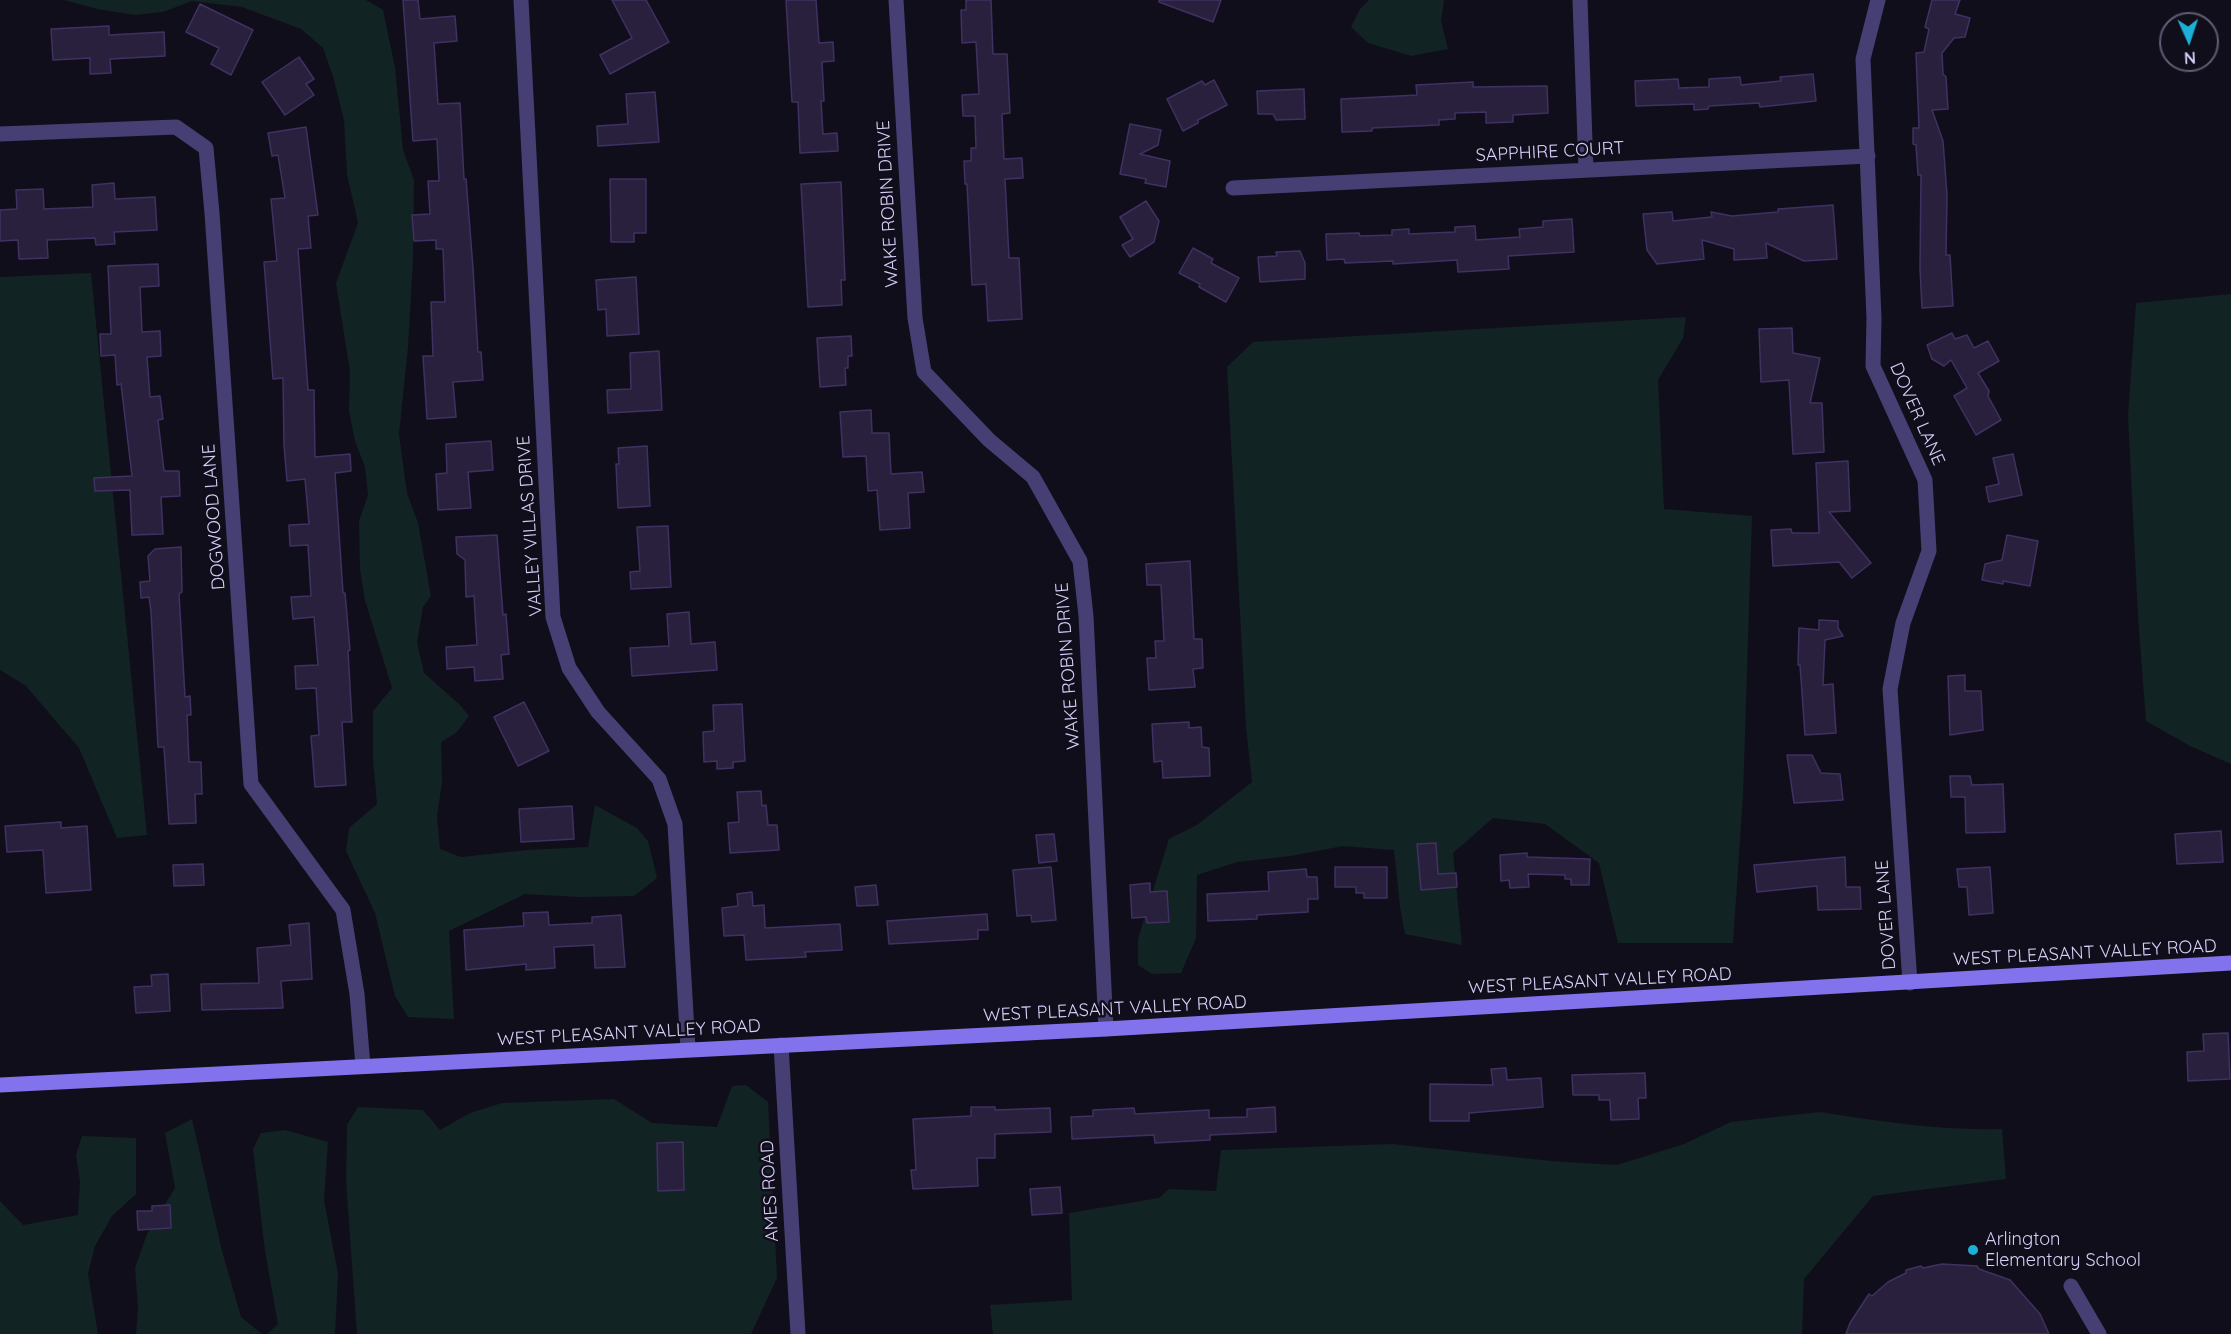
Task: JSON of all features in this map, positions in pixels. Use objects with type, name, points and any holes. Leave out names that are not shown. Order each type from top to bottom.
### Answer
[{"type":"main road","name":"WEST PLEASANT VALLEY ROAD","points":[[0,1085],[1106,1029],[2231,963]]},
{"type":"street","name":"VALLEY VILLAS DRIVE","points":[[521,0],[553,617],[569,668],[598,712],[659,780],[675,824],[688,1049]]},
{"type":"street","name":"WAKE ROBIN DRIVE","points":[[896,0],[915,318],[924,372],[989,440],[1033,477],[1080,561],[1086,616],[1106,1029]]},
{"type":"street","points":[[1580,0],[1586,170]]},
{"type":"street","name":"DOVER LANE","points":[[1878,0],[1863,59],[1864,133],[1868,156],[1874,318],[1873,366],[1925,480],[1929,551],[1903,623],[1890,689],[1910,983]]},
{"type":"street","name":"DOGWOOD LANE","points":[[0,134],[176,127],[206,148],[251,784],[343,910],[357,994],[363,1066]]},
{"type":"street","name":"SAPPHIRE COURT","points":[[1233,188],[1868,156]]},
{"type":"street","name":"AMES ROAD","points":[[781,1045],[798,1334]]},
{"type":"street","points":[[2071,1286],[2098,1334]]},
{"type":"shaded area","points":[[64,0],[366,0],[383,10],[395,67],[403,150],[414,180],[413,259],[408,347],[399,434],[407,493],[418,523],[431,596],[423,607],[417,642],[424,673],[469,716],[457,732],[441,742],[442,782],[437,816],[440,849],[461,857],[588,847],[595,805],[637,828],[648,841],[657,878],[634,896],[580,897],[525,894],[449,931],[454,1019],[408,1017],[395,996],[375,913],[346,851],[349,828],[377,804],[373,759],[373,711],[392,688],[365,600],[360,570],[359,521],[368,495],[365,467],[355,441],[349,411],[350,372],[336,283],[358,223],[347,174],[344,120],[323,48],[301,29],[242,7],[192,1],[163,12],[135,15],[97,9]]},
{"type":"shaded area","points":[[1369,0],[1444,0],[1441,21],[1448,49],[1411,56],[1368,43],[1351,27],[1360,9]]},
{"type":"shaded area","points":[[91,273],[147,835],[117,838],[79,748],[26,686],[0,670],[0,277]]},
{"type":"shaded area","points":[[2231,294],[2231,764],[2190,746],[2146,721],[2138,617],[2128,416],[2136,303]]},
{"type":"shaded area","points":[[1686,317],[1683,338],[1658,380],[1664,509],[1752,516],[1743,795],[1733,943],[1618,943],[1599,863],[1545,824],[1493,818],[1453,853],[1462,945],[1405,934],[1394,850],[1343,846],[1291,856],[1237,862],[1197,875],[1196,938],[1181,973],[1152,974],[1138,965],[1138,939],[1169,839],[1197,825],[1252,782],[1246,727],[1227,367],[1253,342]]},
{"type":"shaded area","points":[[746,1085],[768,1102],[777,1278],[751,1334],[357,1334],[346,1181],[347,1125],[358,1107],[423,1110],[440,1130],[470,1113],[502,1103],[614,1099],[652,1123],[717,1127],[732,1086]]},
{"type":"shaded area","points":[[1819,1112],[1933,1127],[2002,1129],[2006,1179],[1873,1196],[1804,1279],[1802,1334],[993,1334],[990,1305],[1072,1300],[1069,1213],[1159,1198],[1169,1189],[1216,1191],[1221,1150],[1392,1144],[1551,1161],[1617,1165],[1684,1144],[1731,1122]]},
{"type":"shaded area","points":[[192,1119],[222,1251],[241,1317],[262,1334],[136,1334],[138,1308],[135,1268],[147,1234],[175,1188],[165,1133]]},
{"type":"shaded area","points":[[285,1130],[328,1142],[324,1200],[338,1274],[335,1334],[267,1334],[278,1324],[265,1251],[253,1149],[261,1133]]},
{"type":"shaded area","points":[[82,1136],[136,1138],[136,1194],[112,1216],[95,1246],[88,1274],[98,1334],[0,1334],[0,1201],[23,1225],[78,1215],[80,1182],[76,1155]]},
{"type":"building","points":[[403,0],[418,0],[420,19],[455,16],[457,41],[434,43],[438,104],[460,103],[478,352],[481,352],[483,380],[453,382],[456,417],[427,419],[423,356],[433,356],[431,302],[445,302],[443,249],[436,249],[436,240],[414,241],[412,215],[430,214],[428,181],[439,181],[437,139],[413,141]]},
{"type":"building","points":[[612,0],[646,0],[669,42],[610,74],[600,55],[632,38]]},
{"type":"building","points":[[786,0],[816,0],[819,43],[833,42],[834,61],[822,62],[824,101],[821,101],[823,134],[837,133],[838,151],[800,153],[798,102],[792,102]]},
{"type":"building","points":[[966,0],[991,0],[993,54],[1007,54],[1010,113],[1002,114],[1004,159],[1022,158],[1023,178],[1005,179],[1009,258],[1019,258],[1022,319],[988,321],[986,284],[972,285],[964,161],[971,161],[971,148],[976,148],[975,116],[963,116],[962,95],[979,94],[976,42],[962,43],[961,10],[966,10]]},
{"type":"building","points":[[1159,0],[1221,0],[1213,22],[1159,2]]},
{"type":"building","points":[[1932,0],[1960,0],[1955,14],[1970,18],[1965,37],[1954,38],[1942,53],[1948,109],[1932,110],[1943,141],[1947,195],[1946,255],[1950,255],[1953,306],[1922,308],[1921,175],[1918,175],[1913,128],[1919,128],[1916,53],[1924,52],[1929,29],[1925,27]]},
{"type":"building","points":[[200,4],[253,30],[231,75],[211,64],[219,48],[186,32]]},
{"type":"building","points":[[109,26],[109,35],[164,32],[165,56],[110,59],[111,73],[90,74],[90,58],[53,60],[51,29]]},
{"type":"building","points":[[299,57],[314,79],[306,84],[314,95],[285,115],[262,82]]},
{"type":"building","points":[[1813,74],[1816,101],[1760,107],[1759,103],[1709,106],[1708,109],[1694,110],[1694,104],[1636,106],[1635,81],[1678,79],[1679,88],[1709,87],[1709,79],[1740,77],[1741,85],[1781,81],[1780,77]]},
{"type":"building","points":[[1214,80],[1227,105],[1198,120],[1198,123],[1183,131],[1167,99],[1202,81],[1205,85]]},
{"type":"building","points":[[1473,82],[1473,87],[1547,86],[1548,113],[1513,115],[1513,122],[1486,123],[1486,112],[1455,113],[1455,119],[1439,120],[1439,125],[1372,128],[1372,131],[1342,132],[1341,99],[1417,95],[1416,85]]},
{"type":"building","points":[[1304,89],[1305,119],[1276,120],[1273,114],[1258,114],[1257,91]]},
{"type":"building","points":[[655,92],[659,142],[598,146],[597,126],[628,124],[626,94]]},
{"type":"building","points":[[1130,124],[1161,130],[1158,145],[1140,154],[1170,161],[1166,187],[1145,183],[1146,179],[1120,174]]},
{"type":"building","points":[[306,127],[318,215],[308,216],[311,248],[298,249],[308,390],[314,390],[315,457],[350,454],[351,471],[335,473],[343,593],[345,593],[350,650],[348,651],[352,722],[342,722],[346,785],[315,787],[311,736],[319,735],[316,688],[296,689],[295,666],[318,665],[314,617],[293,619],[291,597],[311,596],[308,545],[290,546],[289,525],[309,524],[305,479],[287,481],[283,378],[273,379],[264,262],[277,261],[271,199],[285,198],[278,155],[272,156],[268,133]]},
{"type":"building","points":[[610,179],[646,179],[646,233],[634,233],[634,242],[611,242]]},
{"type":"building","points":[[841,182],[845,280],[841,280],[842,305],[808,307],[801,184]]},
{"type":"building","points":[[114,183],[115,199],[155,197],[157,230],[114,232],[115,244],[96,245],[95,238],[47,240],[48,258],[19,259],[18,240],[0,241],[0,210],[17,209],[16,190],[43,189],[44,209],[93,207],[92,185]]},
{"type":"building","points":[[1146,201],[1159,221],[1154,242],[1130,257],[1122,245],[1133,239],[1120,217]]},
{"type":"building","points":[[1833,205],[1837,259],[1804,261],[1766,243],[1767,258],[1734,260],[1734,249],[1702,240],[1704,259],[1657,264],[1647,250],[1643,214],[1672,212],[1673,221],[1712,217],[1711,212],[1732,216],[1778,212],[1778,209]]},
{"type":"building","points":[[1572,219],[1574,252],[1508,256],[1509,269],[1458,272],[1457,260],[1393,264],[1393,261],[1345,263],[1344,259],[1327,260],[1326,234],[1392,235],[1392,230],[1409,229],[1409,234],[1455,232],[1455,227],[1475,226],[1476,240],[1520,237],[1519,229],[1543,227],[1543,221]]},
{"type":"building","points":[[1193,248],[1213,259],[1211,263],[1239,278],[1226,302],[1179,273]]},
{"type":"building","points":[[1300,251],[1305,263],[1305,279],[1260,282],[1258,257],[1277,256],[1276,252]]},
{"type":"building","points":[[158,264],[159,286],[140,287],[142,332],[160,331],[161,356],[147,357],[150,397],[160,396],[163,419],[158,420],[164,471],[179,471],[180,496],[161,497],[163,534],[132,535],[130,490],[95,491],[94,478],[132,476],[121,384],[117,385],[115,355],[101,356],[100,334],[111,334],[108,266]]},
{"type":"building","points":[[636,277],[639,334],[607,336],[606,309],[598,310],[596,280]]},
{"type":"building","points":[[1792,328],[1793,353],[1820,358],[1810,403],[1822,403],[1824,452],[1793,454],[1789,380],[1761,382],[1759,329]]},
{"type":"building","points":[[1952,333],[1955,339],[1967,335],[1974,348],[1988,341],[1999,361],[1978,373],[1989,391],[1988,396],[2001,420],[1976,435],[1954,396],[1967,388],[1951,360],[1944,366],[1932,359],[1927,345]]},
{"type":"building","points":[[851,336],[852,356],[848,356],[848,368],[845,368],[846,385],[820,387],[817,338]]},
{"type":"building","points":[[659,351],[662,410],[608,413],[607,390],[631,389],[630,353]]},
{"type":"building","points":[[871,410],[872,433],[889,433],[891,474],[922,472],[924,492],[908,493],[910,528],[880,530],[877,490],[868,491],[866,456],[843,457],[840,412]]},
{"type":"building","points":[[491,441],[493,470],[468,472],[471,508],[438,510],[436,474],[447,473],[446,444]]},
{"type":"building","points":[[647,446],[650,506],[618,508],[616,464],[619,464],[618,448]]},
{"type":"building","points":[[2013,454],[2022,495],[1989,502],[1986,487],[1999,484],[1993,458]]},
{"type":"building","points":[[1848,461],[1850,511],[1829,512],[1871,563],[1852,578],[1839,562],[1773,566],[1771,530],[1791,529],[1792,533],[1819,533],[1816,463]]},
{"type":"building","points":[[668,526],[671,587],[631,589],[630,572],[640,571],[637,527]]},
{"type":"building","points":[[497,535],[503,615],[506,614],[509,654],[501,655],[503,679],[475,681],[474,667],[447,669],[446,647],[477,645],[474,596],[466,597],[465,560],[457,554],[456,537]]},
{"type":"building","points":[[2007,535],[2038,541],[2030,586],[1982,580],[1985,564],[2002,560]]},
{"type":"building","points":[[181,547],[182,592],[179,594],[185,697],[190,696],[191,715],[187,715],[189,762],[201,762],[202,794],[195,794],[196,823],[169,824],[164,747],[158,747],[151,611],[149,597],[141,598],[140,582],[150,581],[148,556],[155,549]]},
{"type":"building","points":[[1190,561],[1194,639],[1202,639],[1203,668],[1193,669],[1195,687],[1149,690],[1147,658],[1156,658],[1155,641],[1164,641],[1161,585],[1147,585],[1146,564]]},
{"type":"building","points":[[689,612],[691,644],[715,642],[717,670],[632,676],[630,648],[669,646],[667,614]]},
{"type":"building","points":[[1819,620],[1838,621],[1838,628],[1843,636],[1825,640],[1823,685],[1833,684],[1836,733],[1805,735],[1800,665],[1798,665],[1799,628],[1819,630]]},
{"type":"building","points":[[1965,675],[1965,691],[1981,691],[1983,730],[1950,735],[1948,676]]},
{"type":"building","points":[[524,702],[549,751],[518,766],[494,717]]},
{"type":"building","points":[[742,704],[745,761],[733,762],[733,768],[717,769],[717,761],[704,762],[703,732],[714,731],[713,705]]},
{"type":"building","points":[[1189,722],[1189,728],[1201,727],[1202,747],[1209,748],[1210,776],[1163,778],[1162,761],[1154,762],[1152,724]]},
{"type":"building","points":[[1787,755],[1812,755],[1821,773],[1840,774],[1843,800],[1794,803]]},
{"type":"building","points":[[1950,776],[1970,776],[1972,785],[2003,784],[2005,832],[1966,833],[1965,797],[1951,797]]},
{"type":"building","points":[[761,791],[762,806],[766,805],[768,825],[777,825],[779,850],[730,853],[728,823],[739,822],[737,792]]},
{"type":"building","points":[[572,806],[574,839],[521,842],[519,809]]},
{"type":"building","points":[[61,822],[61,828],[87,826],[91,890],[46,893],[43,850],[7,852],[5,826]]},
{"type":"building","points":[[2221,831],[2223,862],[2177,864],[2175,834]]},
{"type":"building","points":[[1054,834],[1057,861],[1039,863],[1036,835]]},
{"type":"building","points":[[1436,843],[1438,874],[1456,873],[1457,887],[1421,890],[1417,844]]},
{"type":"building","points":[[1527,853],[1527,857],[1590,859],[1589,885],[1571,885],[1571,879],[1565,879],[1565,875],[1528,874],[1529,887],[1510,888],[1509,880],[1501,881],[1500,855]]},
{"type":"building","points":[[1845,857],[1846,887],[1860,887],[1861,909],[1818,910],[1817,886],[1757,892],[1754,865]]},
{"type":"building","points":[[203,864],[204,885],[174,886],[173,865]]},
{"type":"building","points":[[1051,867],[1056,920],[1032,922],[1031,915],[1017,916],[1013,870]]},
{"type":"building","points":[[1335,867],[1387,867],[1387,898],[1364,898],[1364,893],[1356,893],[1356,887],[1335,887]]},
{"type":"building","points":[[1990,867],[1993,913],[1969,915],[1967,887],[1959,887],[1957,869]]},
{"type":"building","points":[[1306,869],[1307,877],[1317,877],[1318,899],[1308,899],[1308,912],[1257,915],[1257,919],[1208,921],[1207,894],[1269,891],[1268,872]]},
{"type":"building","points":[[1150,883],[1150,892],[1167,891],[1169,922],[1147,923],[1146,917],[1132,918],[1130,885]]},
{"type":"building","points":[[876,885],[878,905],[857,906],[855,887]]},
{"type":"building","points":[[752,892],[753,906],[764,905],[765,928],[840,924],[842,950],[805,952],[806,957],[746,960],[744,935],[724,936],[722,908],[738,906],[737,894]]},
{"type":"building","points":[[548,912],[549,925],[592,923],[592,917],[621,915],[625,967],[595,968],[594,945],[554,947],[555,968],[526,970],[526,964],[466,970],[464,930],[524,926],[523,913]]},
{"type":"building","points":[[987,914],[988,930],[978,930],[978,939],[889,944],[887,921]]},
{"type":"building","points":[[309,923],[312,979],[281,981],[283,1008],[202,1010],[201,984],[259,983],[257,948],[291,945],[289,925]]},
{"type":"building","points":[[168,974],[170,1011],[136,1013],[134,987],[152,986],[151,975]]},
{"type":"building","points":[[2228,1033],[2230,1079],[2188,1081],[2187,1052],[2204,1051],[2203,1034]]},
{"type":"building","points":[[1506,1068],[1507,1080],[1541,1078],[1543,1107],[1469,1113],[1469,1121],[1430,1121],[1430,1084],[1493,1085],[1491,1069]]},
{"type":"building","points":[[1645,1073],[1646,1098],[1638,1098],[1639,1119],[1611,1120],[1610,1100],[1599,1100],[1599,1095],[1573,1095],[1572,1075]]},
{"type":"building","points":[[971,1107],[995,1107],[995,1110],[1050,1108],[1051,1132],[995,1134],[995,1158],[977,1158],[978,1186],[913,1189],[911,1170],[916,1170],[913,1119],[971,1116]]},
{"type":"building","points":[[1275,1107],[1276,1132],[1210,1135],[1210,1140],[1155,1143],[1154,1135],[1072,1139],[1071,1117],[1093,1116],[1093,1110],[1134,1108],[1135,1114],[1209,1110],[1209,1118],[1247,1117],[1247,1109]]},
{"type":"building","points":[[683,1142],[684,1190],[658,1191],[657,1143]]},
{"type":"building","points":[[1060,1187],[1062,1213],[1032,1215],[1030,1189]]},
{"type":"building","points":[[170,1205],[171,1228],[138,1230],[137,1211],[152,1211],[152,1206]]},
{"type":"building","points":[[1942,1264],[1977,1266],[1979,1269],[2010,1280],[2040,1314],[2049,1334],[1846,1334],[1850,1323],[1869,1294],[1872,1296],[1888,1282],[1906,1273],[1906,1270]]},
{"type":"place","name":"Arlington Elementary School","points":[[1973,1250]]}]
